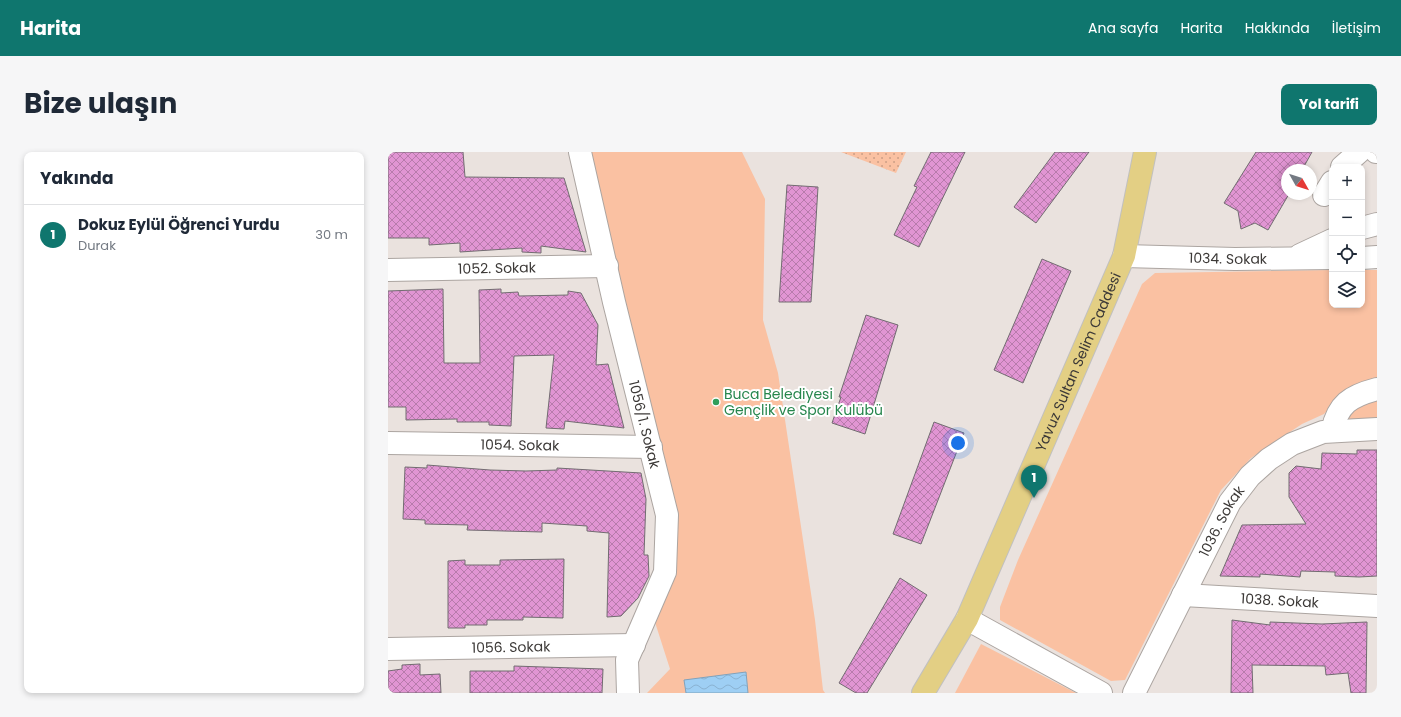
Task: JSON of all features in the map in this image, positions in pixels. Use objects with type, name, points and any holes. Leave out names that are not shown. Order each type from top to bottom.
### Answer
[{"type":"main road","name":"Yavuz Sultan Selim Caddesi","points":[[923,693],[967,619],[1124,256],[1145,152]]},
{"type":"street","name":"1056/1. Sokak","points":[[580,152],[667,515],[665,572],[627,660],[628,693]]},
{"type":"street","points":[[1345,164],[1359,152]]},
{"type":"street","points":[[1365,227],[1377,224]]},
{"type":"street","points":[[1294,258],[1329,241]]},
{"type":"street","name":"1034. Sokak","points":[[1124,256],[1235,259],[1329,258]]},
{"type":"street","points":[[1365,258],[1377,258]]},
{"type":"street","name":"1052. Sokak","points":[[388,270],[607,266]]},
{"type":"street","points":[[1332,431],[1336,414],[1352,397],[1377,389]]},
{"type":"street","name":"1036. Sokak","points":[[1134,693],[1230,502],[1250,476],[1269,459],[1292,444],[1323,432],[1377,429]]},
{"type":"street","name":"1054. Sokak","points":[[388,443],[651,447]]},
{"type":"street","name":"1038. Sokak","points":[[1183,595],[1377,606]]},
{"type":"street","points":[[967,619],[1101,693]]},
{"type":"street","name":"1056. Sokak","points":[[388,649],[634,645]]},
{"type":"shaded area","name":"Buca Belediyesi Gençlik ve Spor Kulübü","points":[[590,152],[742,152],[765,199],[763,320],[778,373],[815,620],[823,690],[825,693],[647,693],[670,669],[653,616],[669,581],[639,358]]},
{"type":"shaded area","points":[[841,152],[906,152],[896,173]]},
{"type":"shaded area","points":[[1329,270],[1329,308],[1365,308],[1365,270],[1377,270],[1377,382],[1348,389],[1324,414],[1302,424],[1251,458],[1221,490],[1125,680],[1111,681],[1000,620],[1000,607],[1018,560],[1142,284],[1155,273]]},
{"type":"shaded area","points":[[1377,399],[1377,420],[1345,422],[1353,405]]},
{"type":"shaded area","points":[[981,644],[1076,693],[955,693]]},
{"type":"water","points":[[746,672],[748,693],[686,693],[684,680]]},
{"type":"building","points":[[388,152],[463,152],[465,177],[564,178],[586,252],[541,246],[541,253],[522,252],[522,248],[460,252],[460,243],[429,245],[429,238],[388,238]]},
{"type":"building","points":[[931,152],[965,152],[919,247],[894,235],[917,187],[914,186]]},
{"type":"building","points":[[1055,152],[1089,152],[1036,223],[1014,207]]},
{"type":"building","points":[[1256,152],[1312,152],[1305,164],[1281,164],[1281,200],[1286,200],[1268,230],[1255,223],[1241,229],[1238,211],[1224,203]]},
{"type":"building","points":[[787,185],[818,187],[811,302],[779,302]]},
{"type":"building","points":[[1042,259],[1071,271],[1023,383],[994,370]]},
{"type":"building","points":[[443,289],[444,363],[480,363],[479,290],[501,289],[501,293],[518,292],[519,296],[568,295],[568,291],[581,293],[598,325],[596,365],[608,364],[624,428],[565,421],[564,429],[546,428],[554,355],[514,356],[511,426],[489,425],[489,422],[457,422],[457,419],[406,420],[406,407],[388,407],[388,291]]},
{"type":"building","points":[[866,315],[898,325],[865,434],[832,423]]},
{"type":"building","points":[[934,422],[964,433],[921,544],[893,534]]},
{"type":"building","points":[[1357,450],[1377,450],[1377,576],[1335,576],[1335,572],[1301,571],[1300,577],[1260,574],[1260,577],[1220,576],[1242,525],[1306,524],[1289,497],[1289,473],[1296,466],[1321,469],[1322,453],[1357,454]]},
{"type":"building","points":[[427,465],[490,470],[526,471],[557,470],[557,468],[641,473],[646,499],[644,555],[648,555],[649,576],[638,598],[621,616],[607,617],[609,533],[587,531],[587,526],[542,523],[542,532],[467,530],[468,525],[425,524],[425,520],[403,519],[405,467],[427,468]]},
{"type":"building","points":[[564,559],[563,618],[523,617],[523,620],[487,620],[487,625],[465,625],[465,628],[448,628],[448,561],[465,560],[465,565],[500,565],[500,560]]},
{"type":"building","points":[[900,578],[927,595],[867,693],[856,693],[839,683]]},
{"type":"building","points":[[1232,620],[1270,625],[1270,622],[1322,624],[1367,622],[1366,693],[1351,693],[1348,673],[1326,675],[1325,666],[1252,665],[1253,693],[1231,693]]},
{"type":"building","points":[[420,664],[420,675],[440,674],[441,693],[388,693],[388,671],[402,669],[402,665]]},
{"type":"building","points":[[514,666],[603,669],[602,693],[470,693],[470,671],[514,671]]},
{"type":"place","name":"Buca Belediyesi Gençlik ve Spor Kulübü","points":[[716,402]]},
{"type":"place","name":"Dokuz Eylül Öğrenci Yurdu","points":[[1034,498]]}]
